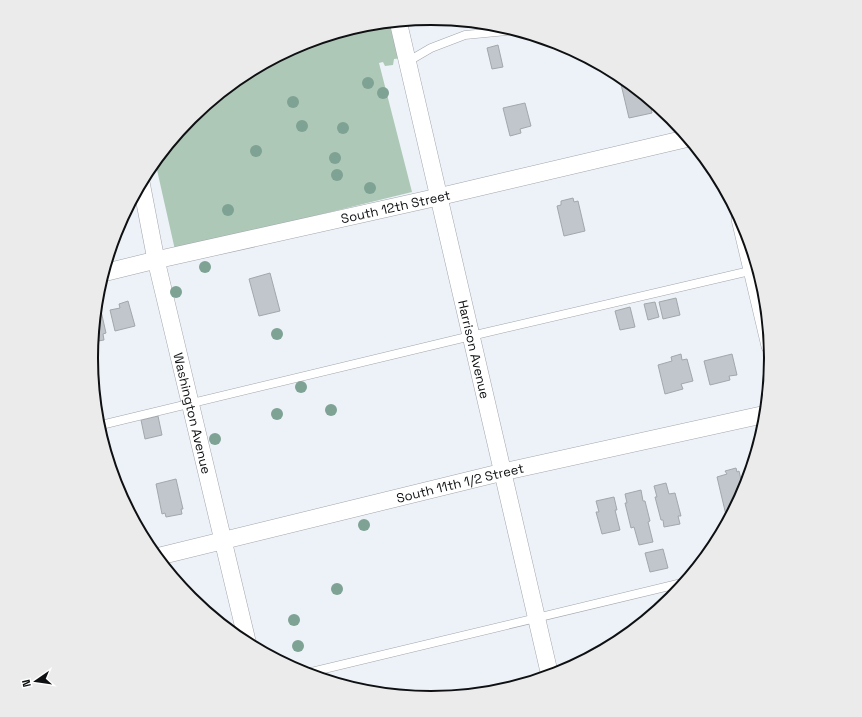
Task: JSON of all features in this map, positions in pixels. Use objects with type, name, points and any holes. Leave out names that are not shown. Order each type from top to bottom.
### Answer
[{"type":"street","name":"Harrison Avenue","points":[[399,27],[549,670]]},
{"type":"street","name":"South 12th Street","points":[[109,271],[682,140]]},
{"type":"street","name":"Washington Avenue","points":[[143,191],[156,260],[246,636]]},
{"type":"street","name":"South 11th 1/2 Street","points":[[162,556],[503,472],[760,415]]},
{"type":"lane","points":[[407,62],[431,48],[465,35],[499,32]]},
{"type":"lane","points":[[104,424],[471,336],[753,271]]},
{"type":"lane","points":[[315,671],[676,584]]},
{"type":"green space","points":[[395,27],[402,58],[394,59],[393,65],[385,66],[383,62],[379,63],[412,192],[175,250],[157,169],[166,155],[195,123],[228,94],[246,81],[283,59],[303,50],[345,36],[366,31]]},
{"type":"building","points":[[498,45],[503,67],[492,69],[487,48]]},
{"type":"building","points":[[621,85],[651,108],[652,113],[629,118]]},
{"type":"building","points":[[525,103],[531,126],[520,129],[521,133],[510,136],[503,108]]},
{"type":"building","points":[[573,198],[574,202],[578,201],[585,231],[564,236],[557,206],[561,205],[561,201]]},
{"type":"building","points":[[270,273],[280,311],[259,316],[249,279]]},
{"type":"building","points":[[676,298],[680,315],[663,319],[659,302]]},
{"type":"building","points":[[128,301],[135,326],[115,331],[110,310],[120,308],[119,304]]},
{"type":"building","points":[[655,302],[659,317],[648,320],[644,304]]},
{"type":"building","points":[[630,307],[635,327],[620,330],[615,311]]},
{"type":"building","points":[[101,311],[106,333],[103,334],[104,340],[98,341]]},
{"type":"building","points":[[681,354],[682,360],[687,359],[693,381],[681,384],[683,389],[665,394],[658,365],[672,361],[671,357]]},
{"type":"building","points":[[732,354],[737,375],[729,376],[730,380],[710,385],[704,361]]},
{"type":"building","points":[[158,416],[162,435],[145,439],[141,420]]},
{"type":"building","points":[[736,468],[737,472],[739,471],[741,480],[726,514],[717,477],[727,474],[725,471]]},
{"type":"building","points":[[176,479],[183,509],[181,509],[182,514],[166,517],[165,513],[162,514],[156,484]]},
{"type":"building","points":[[666,483],[669,494],[675,493],[681,516],[678,516],[680,524],[664,527],[655,497],[657,497],[654,486]]},
{"type":"building","points":[[641,490],[650,521],[648,522],[653,542],[639,545],[634,527],[631,528],[625,503],[627,503],[625,494]]},
{"type":"building","points":[[614,497],[617,510],[615,510],[620,530],[602,534],[596,512],[599,512],[596,501]]},
{"type":"building","points":[[663,549],[668,568],[650,572],[645,553]]}]
